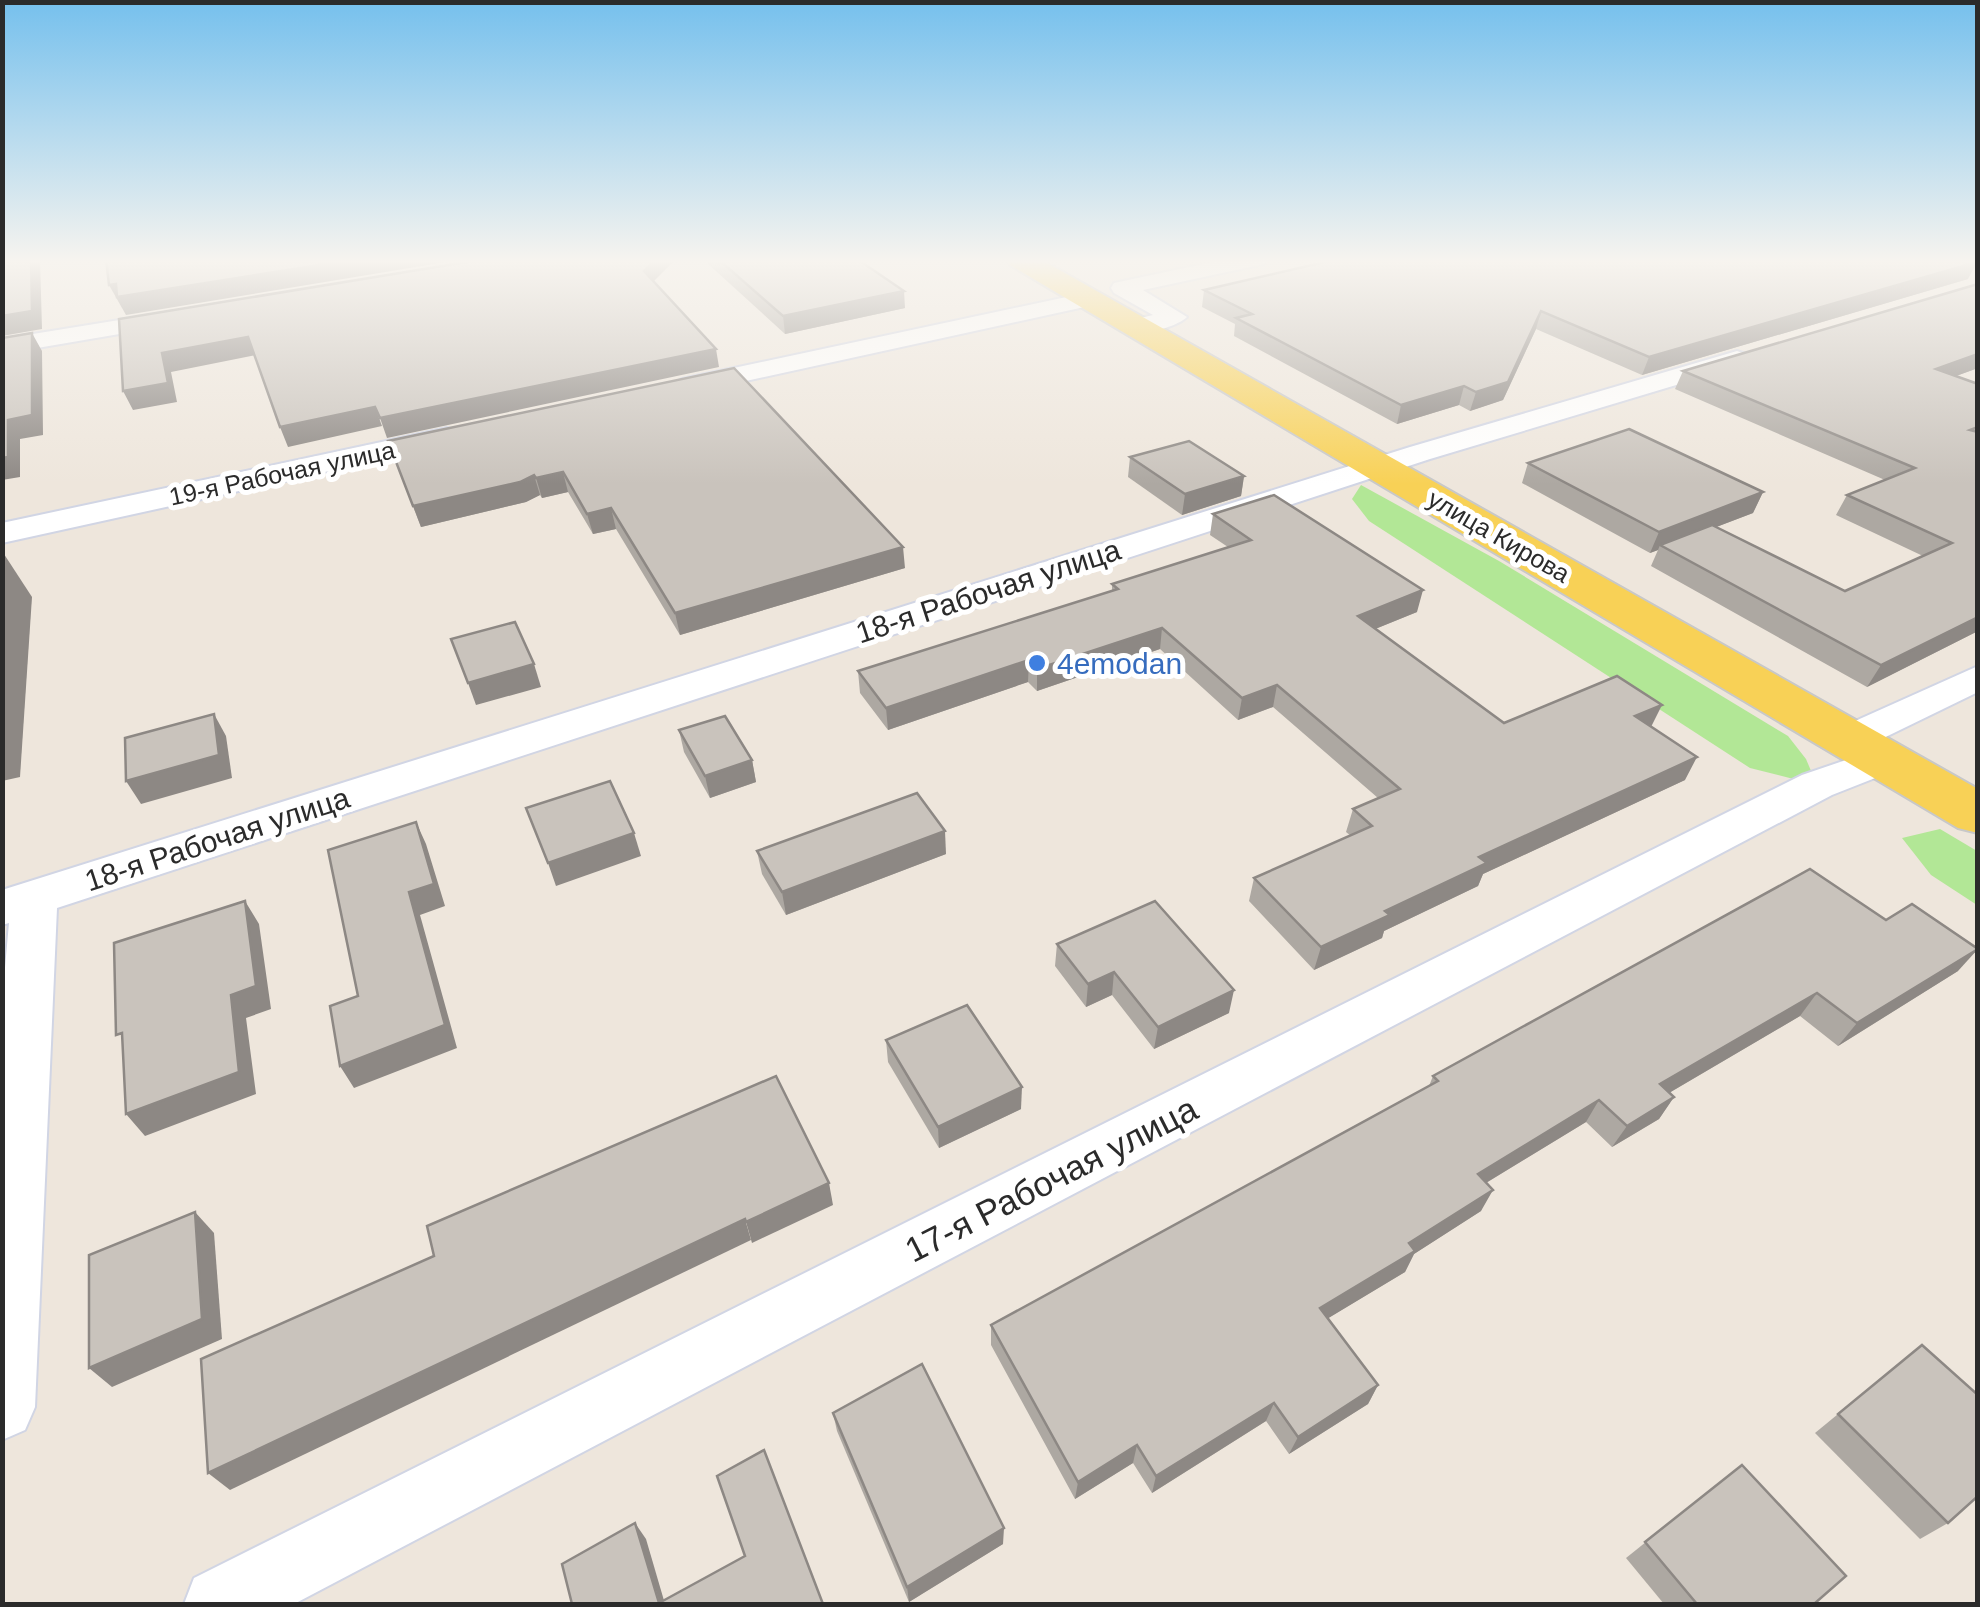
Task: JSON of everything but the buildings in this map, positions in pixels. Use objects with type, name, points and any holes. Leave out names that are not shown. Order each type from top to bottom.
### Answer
[{"type":"main road","name":"улица Кирова","points":[[1150,334],[1978,814]]},
{"type":"street","points":[[2,346],[74,334]]},
{"type":"street","points":[[663,391],[928,334]]},
{"type":"street","name":"18-я Рабочая улица","points":[[18,903],[1378,466],[1773,348]]},
{"type":"street","name":"19-я Рабочая улица","points":[[2,533],[468,433]]},
{"type":"street","name":"17-я Рабочая улица","points":[[220,1604],[1818,785],[1978,678]]},
{"type":"street","points":[[2,1407],[18,903]]},
{"type":"green space","points":[[1361,485],[1499,561],[1788,736],[1806,759],[1817,785],[1750,768],[1369,521],[1352,499]]},
{"type":"green space","points":[[1940,829],[1977,851],[1977,905],[1931,875],[1902,838]]},
{"type":"place","name":"4emodan","points":[[1037,663]]}]
